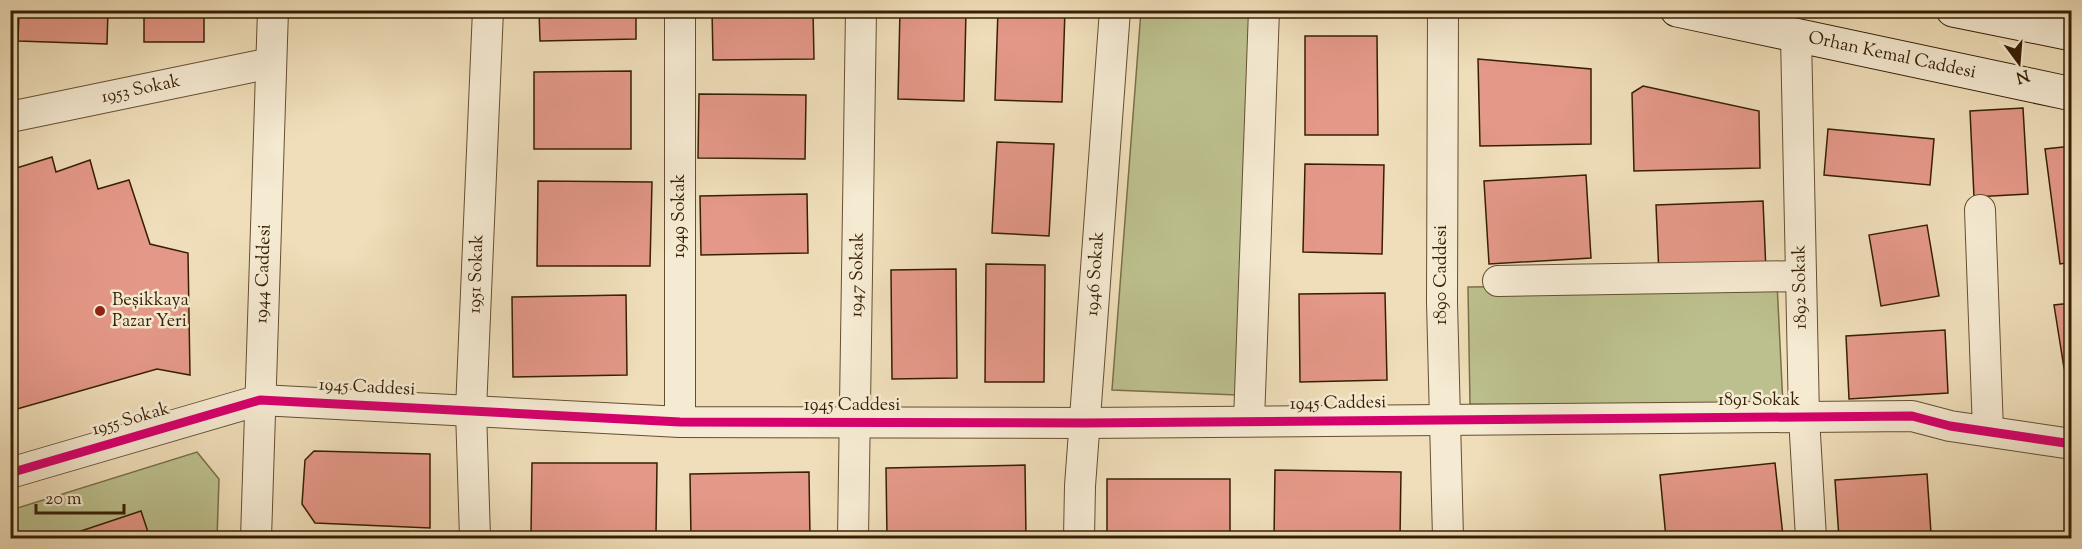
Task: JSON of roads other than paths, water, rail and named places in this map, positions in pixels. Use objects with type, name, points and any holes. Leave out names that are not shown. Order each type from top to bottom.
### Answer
[{"type":"main road","name":"Orhan Kemal Caddesi","points":[[1677,10],[2072,94]]},
{"type":"main road","points":[[1973,13],[2072,34]]},
{"type":"street","name":"1944 Caddesi","points":[[256,538],[273,10]]},
{"type":"street","name":"1951 Sokak","points":[[475,538],[471,410],[488,10]]},
{"type":"street","name":"1949 Sokak","points":[[680,10],[680,422]]},
{"type":"street","name":"1947 Sokak","points":[[853,538],[861,10]]},
{"type":"street","name":"1946 Sokak","points":[[1079,538],[1080,486],[1115,10]]},
{"type":"street","points":[[1249,421],[1264,10]]},
{"type":"street","name":"1890 Caddesi","points":[[1443,10],[1442,302],[1448,538]]},
{"type":"street","name":"1892 Sokak","points":[[1796,36],[1804,417],[1811,538]]},
{"type":"street","name":"1953 Sokak","points":[[10,117],[271,63]]},
{"type":"street","points":[[1980,210],[1988,431]]},
{"type":"street","points":[[1498,281],[1801,276]]},
{"type":"street","name":"1945 Caddesi","points":[[260,399],[680,422],[1085,423],[1445,419]]},
{"type":"street","name":"1955 Sokak","points":[[10,473],[260,399]]},
{"type":"street","name":"1891 Sokak","points":[[1445,419],[1912,416],[1950,426],[2072,444]]},
{"type":"place","name":"Beşikkaya Pazar Yeri","points":[[100,311]]}]
